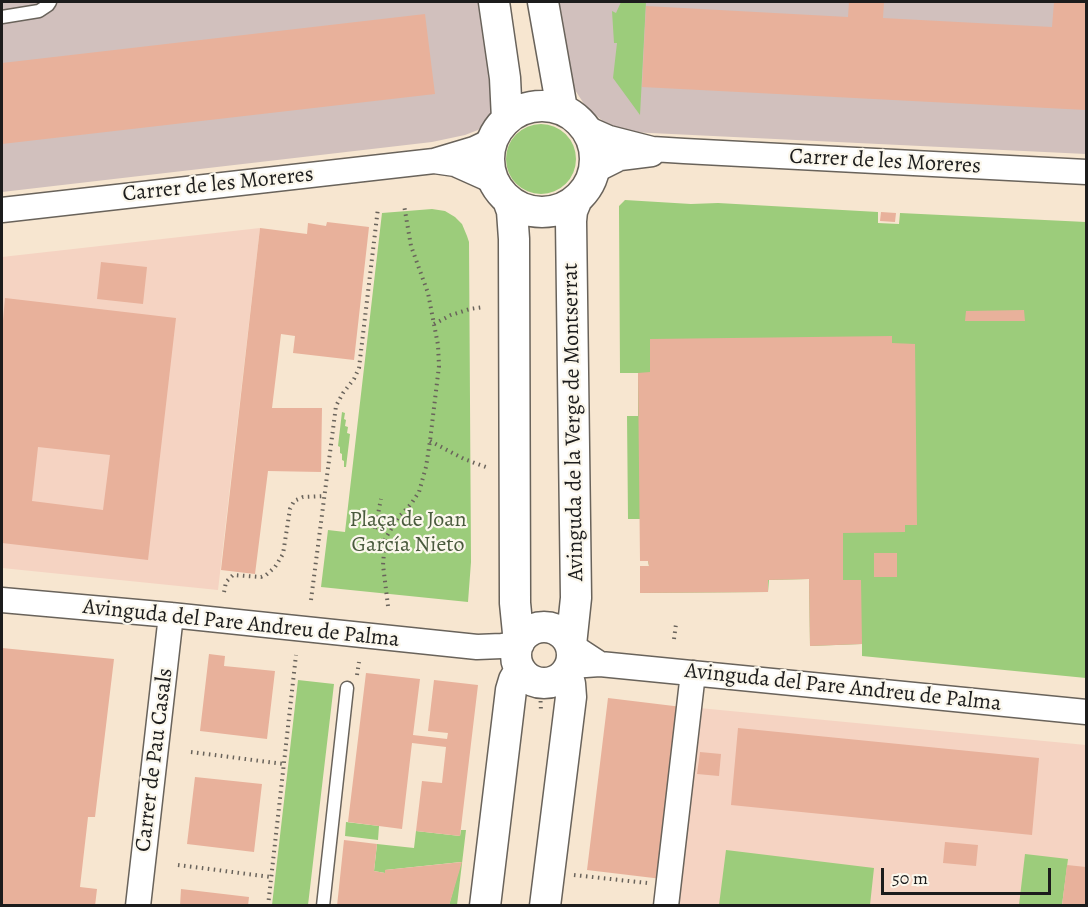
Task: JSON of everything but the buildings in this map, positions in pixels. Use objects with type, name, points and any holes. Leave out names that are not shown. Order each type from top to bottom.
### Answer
[{"type":"street","points":[[485,906],[511,690],[518,658],[524,636],[541,627],[550,627],[559,631],[566,637],[570,661],[560,679],[551,683],[541,683],[526,677],[518,658],[515,591],[514,239],[512,211],[489,164],[489,152],[500,129],[506,78],[494,2]]},
{"type":"street","points":[[543,2],[573,118]]},
{"type":"street","points":[[500,129],[519,111],[539,105],[573,118],[591,138],[595,155],[594,171],[584,191],[577,199],[563,207],[551,210],[529,210],[518,206],[501,190]]},
{"type":"street","name":"Carrer de les Moreres","points":[[573,118],[609,138],[652,148],[1086,172]]},
{"type":"street","name":"Carrer de les Moreres","points":[[2,210],[434,161],[474,148],[500,129]]},
{"type":"street","name":"Carrer de les Moreres","points":[[594,171],[620,158],[684,151]]},
{"type":"street","name":"Carrer de les Moreres","points":[[434,161],[455,164],[501,190]]},
{"type":"street","name":"Avinguda de la Verge de Montserrat","points":[[545,906],[571,697],[570,661],[576,598],[572,211],[577,199]]},
{"type":"street","name":"Avinguda del Pare Andreu de Palma","points":[[2,600],[171,615],[481,648],[518,658]]},
{"type":"street","name":"Carrer de Pau Casals","points":[[138,906],[171,615]]},
{"type":"street","name":"Avinguda del Pare Andreu de Palma","points":[[570,661],[1086,712]]},
{"type":"street","points":[[667,896],[693,673]]},
{"type":"lane","points":[[2,18],[39,11],[50,2]]},
{"type":"lane","points":[[323,906],[347,688]]},
{"type":"path","points":[[388,606],[382,565],[385,539],[419,492],[426,467],[439,366],[438,345],[429,293],[411,246],[405,204]]},
{"type":"path","points":[[311,600],[336,406],[359,368],[378,208]]},
{"type":"path","points":[[434,324],[451,315],[484,307]]},
{"type":"path","points":[[430,441],[464,459],[486,467]]},
{"type":"path","points":[[224,592],[226,582],[233,575],[261,577],[275,567],[283,554],[290,509],[294,501],[303,497],[324,496]]},
{"type":"path","points":[[375,529],[381,499]]},
{"type":"path","points":[[674,639],[676,624]]},
{"type":"path","points":[[268,906],[296,655]]},
{"type":"path","points":[[533,707],[551,710]]},
{"type":"path","points":[[191,752],[284,764]]},
{"type":"path","points":[[178,865],[271,877]]},
{"type":"path","points":[[571,874],[667,896]]},
{"type":"shaded area","points":[[2,2],[482,2],[495,106],[486,122],[478,130],[432,142],[2,192]]},
{"type":"shaded area","points":[[558,2],[1086,2],[1086,154],[630,132],[604,122],[586,107],[575,90]]},
{"type":"shaded area","points":[[260,228],[218,590],[2,568],[2,257]]},
{"type":"shaded area","points":[[699,708],[1086,745],[1086,905],[676,906]]},
{"type":"green space","points":[[621,2],[646,2],[640,115],[613,78],[617,43],[614,43],[612,11],[616,13]]},
{"type":"green space","points":[[548,124],[561,130],[570,139],[574,145],[576,159],[574,173],[566,184],[555,192],[534,194],[516,184],[508,173],[506,152],[516,134],[527,126]]},
{"type":"green space","points":[[625,200],[878,212],[878,223],[899,224],[900,213],[1086,222],[1086,678],[862,656],[862,644],[810,646],[809,579],[769,580],[768,592],[640,593],[640,566],[649,566],[648,561],[640,561],[640,519],[628,519],[627,416],[638,416],[638,373],[620,373],[619,206]]},
{"type":"green space","name":"Plaça de Joan García Nieto","points":[[432,209],[445,211],[455,217],[462,224],[469,242],[471,562],[468,602],[321,587],[328,530],[345,532],[382,213]]},
{"type":"green space","points":[[342,412],[345,413],[347,433],[350,434],[346,467],[344,467],[338,446]]},
{"type":"green space","points":[[298,680],[334,684],[308,905],[272,905]]},
{"type":"green space","points":[[346,822],[379,826],[378,840],[345,836]]},
{"type":"green space","points":[[461,830],[466,830],[457,905],[449,905],[461,862],[385,870],[385,873],[374,871],[377,844],[414,848],[416,831],[460,836]]},
{"type":"green space","points":[[726,850],[874,868],[870,905],[719,905]]},
{"type":"green space","points":[[1025,854],[1068,859],[1062,905],[1019,905]]}]
